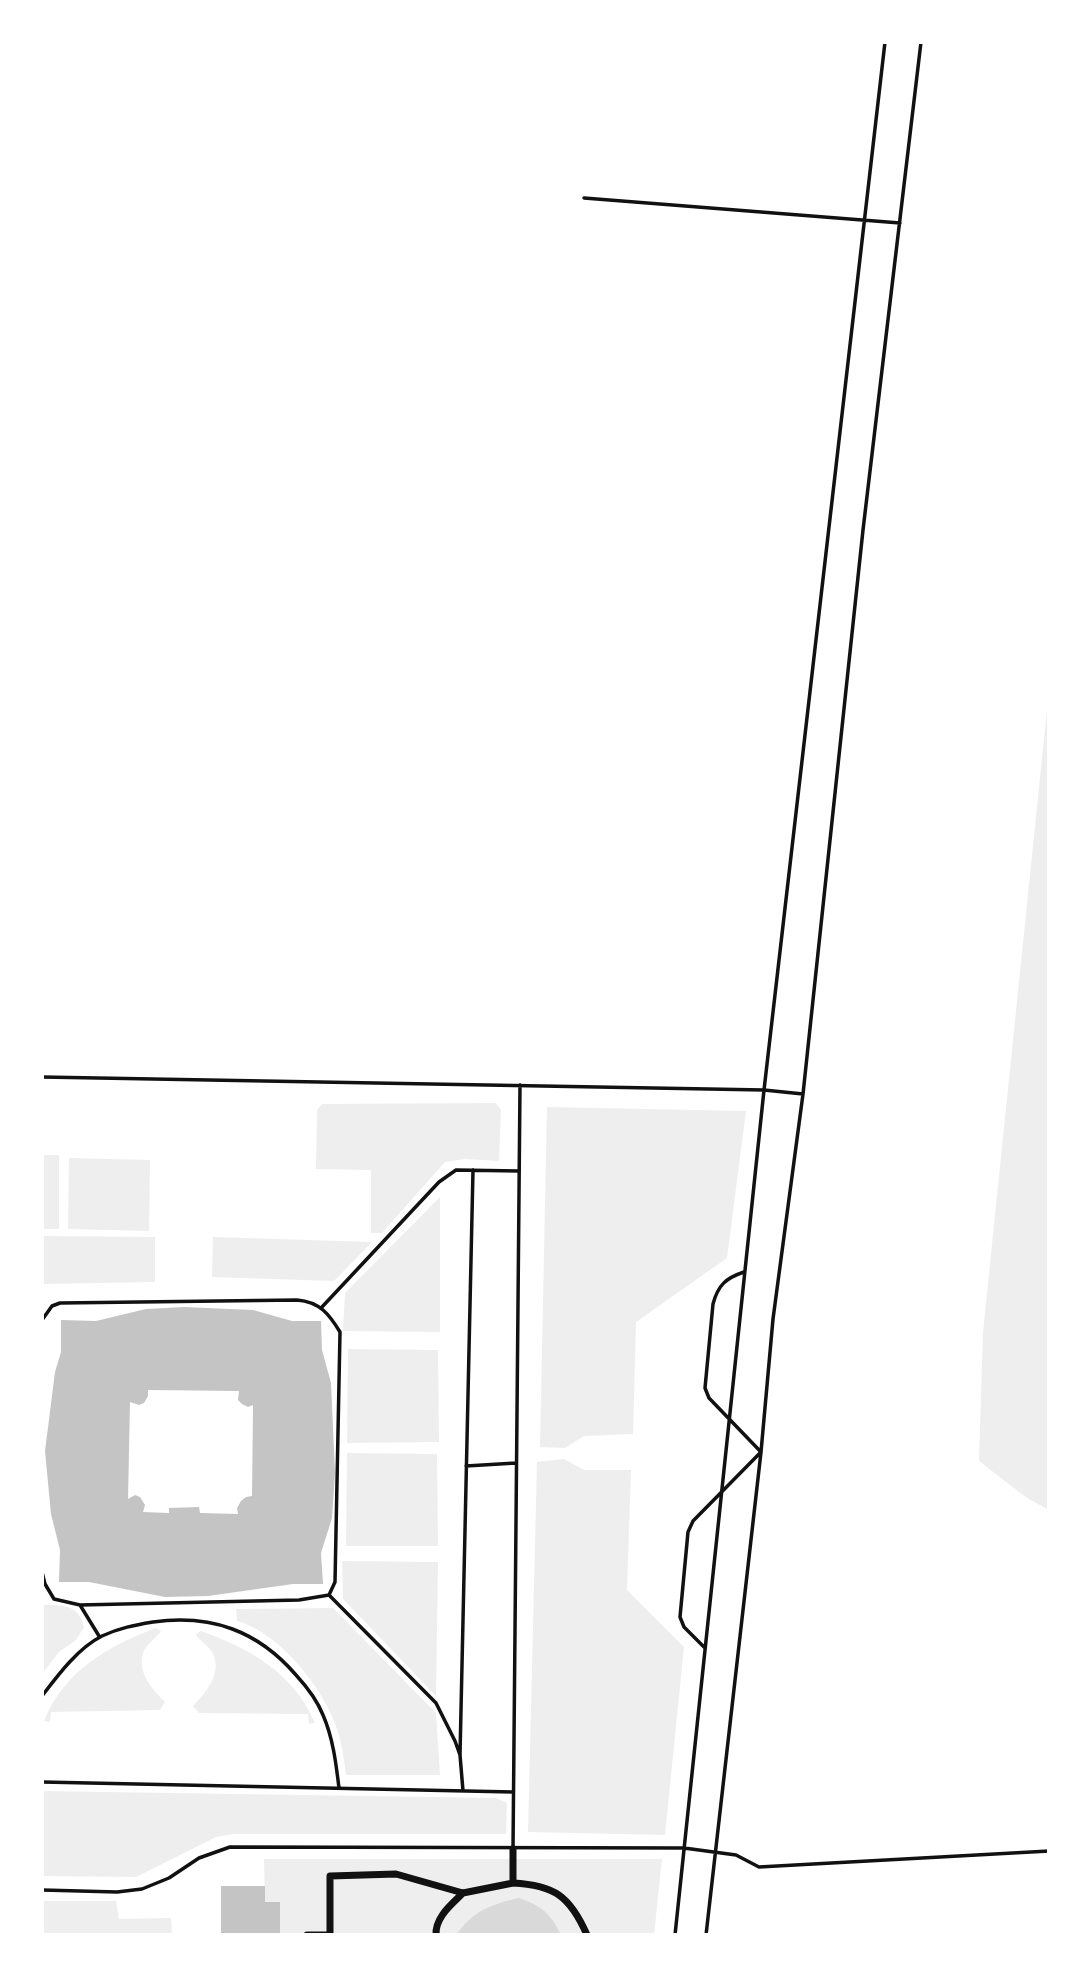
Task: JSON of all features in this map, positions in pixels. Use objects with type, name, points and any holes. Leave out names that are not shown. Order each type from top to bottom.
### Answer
[{"type":"street","points":[[513,1849],[513,1883]]},
{"type":"street","points":[[307,1935],[330,1935],[330,1876],[396,1874],[463,1893],[513,1883],[538,1884],[556,1892],[577,1912],[587,1935]]},
{"type":"street","points":[[436,1935],[436,1928],[444,1912],[463,1893]]},
{"type":"lane","points":[[675,1935],[764,1090],[885,42]]},
{"type":"lane","points":[[706,1935],[761,1452],[773,1319],[803,1094],[863,530],[921,42]]},
{"type":"lane","points":[[584,198],[900,223]]},
{"type":"lane","points":[[42,1077],[764,1090],[803,1094]]},
{"type":"lane","points":[[513,1849],[520,1085]]},
{"type":"lane","points":[[322,1307],[439,1182],[456,1170],[519,1171]]},
{"type":"lane","points":[[463,1791],[460,1755],[473,1170]]},
{"type":"lane","points":[[744,1272],[723,1281],[716,1291],[705,1388],[709,1398],[761,1452]]},
{"type":"lane","points":[[42,1320],[52,1306],[60,1303],[297,1300],[309,1301],[322,1307],[341,1332],[335,1582],[329,1595]]},
{"type":"lane","points":[[705,1648],[684,1627],[680,1617],[688,1532],[693,1521],[761,1452]]},
{"type":"lane","points":[[466,1466],[516,1463]]},
{"type":"lane","points":[[42,1572],[45,1584],[54,1599],[80,1605],[299,1600],[329,1595]]},
{"type":"lane","points":[[329,1595],[436,1703],[460,1755]]},
{"type":"lane","points":[[80,1605],[100,1637]]},
{"type":"lane","points":[[42,1696],[59,1673],[100,1637],[128,1626],[173,1619],[205,1620],[242,1632],[274,1652],[309,1690],[323,1714],[334,1747],[339,1788]]},
{"type":"lane","points":[[42,1782],[513,1792]]},
{"type":"lane","points":[[42,1890],[117,1892],[142,1889],[169,1878],[199,1858],[230,1846],[684,1848],[736,1855],[758,1867],[1049,1851]]},
{"type":"shaded area","points":[[1049,690],[1049,1510],[1027,1498],[979,1461],[983,1332]]},
{"type":"shaded area","points":[[496,1103],[501,1110],[499,1161],[465,1159],[445,1162],[382,1233],[371,1233],[371,1170],[316,1169],[317,1110],[322,1104]]},
{"type":"shaded area","points":[[547,1107],[746,1111],[727,1258],[636,1322],[633,1434],[584,1436],[565,1448],[540,1447]]},
{"type":"shaded area","points":[[42,1155],[59,1155],[59,1229],[42,1229]]},
{"type":"shaded area","points":[[69,1158],[150,1160],[149,1231],[68,1229]]},
{"type":"shaded area","points":[[440,1197],[440,1332],[343,1331],[345,1293]]},
{"type":"shaded area","points":[[42,1236],[155,1237],[155,1282],[42,1284]]},
{"type":"shaded area","points":[[213,1237],[372,1242],[334,1281],[212,1277]]},
{"type":"shaded area","points":[[348,1349],[438,1350],[439,1442],[347,1443]]},
{"type":"shaded area","points":[[347,1453],[437,1454],[438,1546],[346,1546]]},
{"type":"shaded area","points":[[564,1459],[584,1470],[631,1470],[627,1590],[684,1647],[665,1835],[528,1832],[537,1462]]},
{"type":"shaded area","points":[[342,1561],[438,1562],[436,1696],[343,1599]]},
{"type":"shaded area","points":[[42,1605],[69,1607],[82,1619],[84,1627],[76,1640],[59,1652],[42,1674]]},
{"type":"shaded area","points":[[333,1608],[436,1713],[440,1775],[346,1775],[336,1727],[318,1691],[281,1647],[252,1627],[237,1621],[236,1609]]},
{"type":"shaded area","points":[[156,1628],[161,1631],[144,1650],[142,1667],[147,1680],[165,1702],[160,1710],[51,1712],[50,1722],[44,1721],[63,1688],[76,1674],[105,1652]]},
{"type":"shaded area","points":[[201,1631],[253,1655],[282,1676],[306,1705],[315,1723],[309,1724],[308,1714],[199,1713],[193,1706],[211,1684],[216,1663],[211,1650],[196,1635]]},
{"type":"shaded area","points":[[42,1791],[496,1798],[507,1803],[506,1834],[233,1834],[216,1837],[136,1877],[42,1876]]},
{"type":"shaded area","points":[[264,1859],[662,1859],[654,1935],[280,1935],[280,1902],[265,1902]]},
{"type":"shaded area","points":[[519,1898],[544,1911],[561,1935],[456,1935],[476,1914],[499,1903]]},
{"type":"shaded area","points":[[42,1901],[116,1901],[119,1919],[171,1918],[172,1935],[42,1935]]},
{"type":"building","points":[[184,1307],[253,1310],[292,1321],[321,1321],[322,1350],[331,1383],[335,1473],[332,1518],[321,1553],[323,1584],[293,1584],[208,1596],[165,1597],[89,1582],[59,1582],[60,1550],[51,1514],[45,1451],[55,1372],[61,1352],[61,1320],[96,1321],[146,1309]],"holes":[[[148,1390],[239,1391],[238,1400],[248,1407],[253,1405],[252,1496],[241,1501],[237,1508],[238,1514],[200,1513],[199,1507],[169,1508],[169,1513],[143,1512],[145,1505],[140,1497],[135,1495],[128,1499],[130,1402],[139,1405],[144,1403]]]},
{"type":"building","points":[[221,1886],[265,1886],[265,1902],[280,1902],[280,1935],[221,1935]]}]
